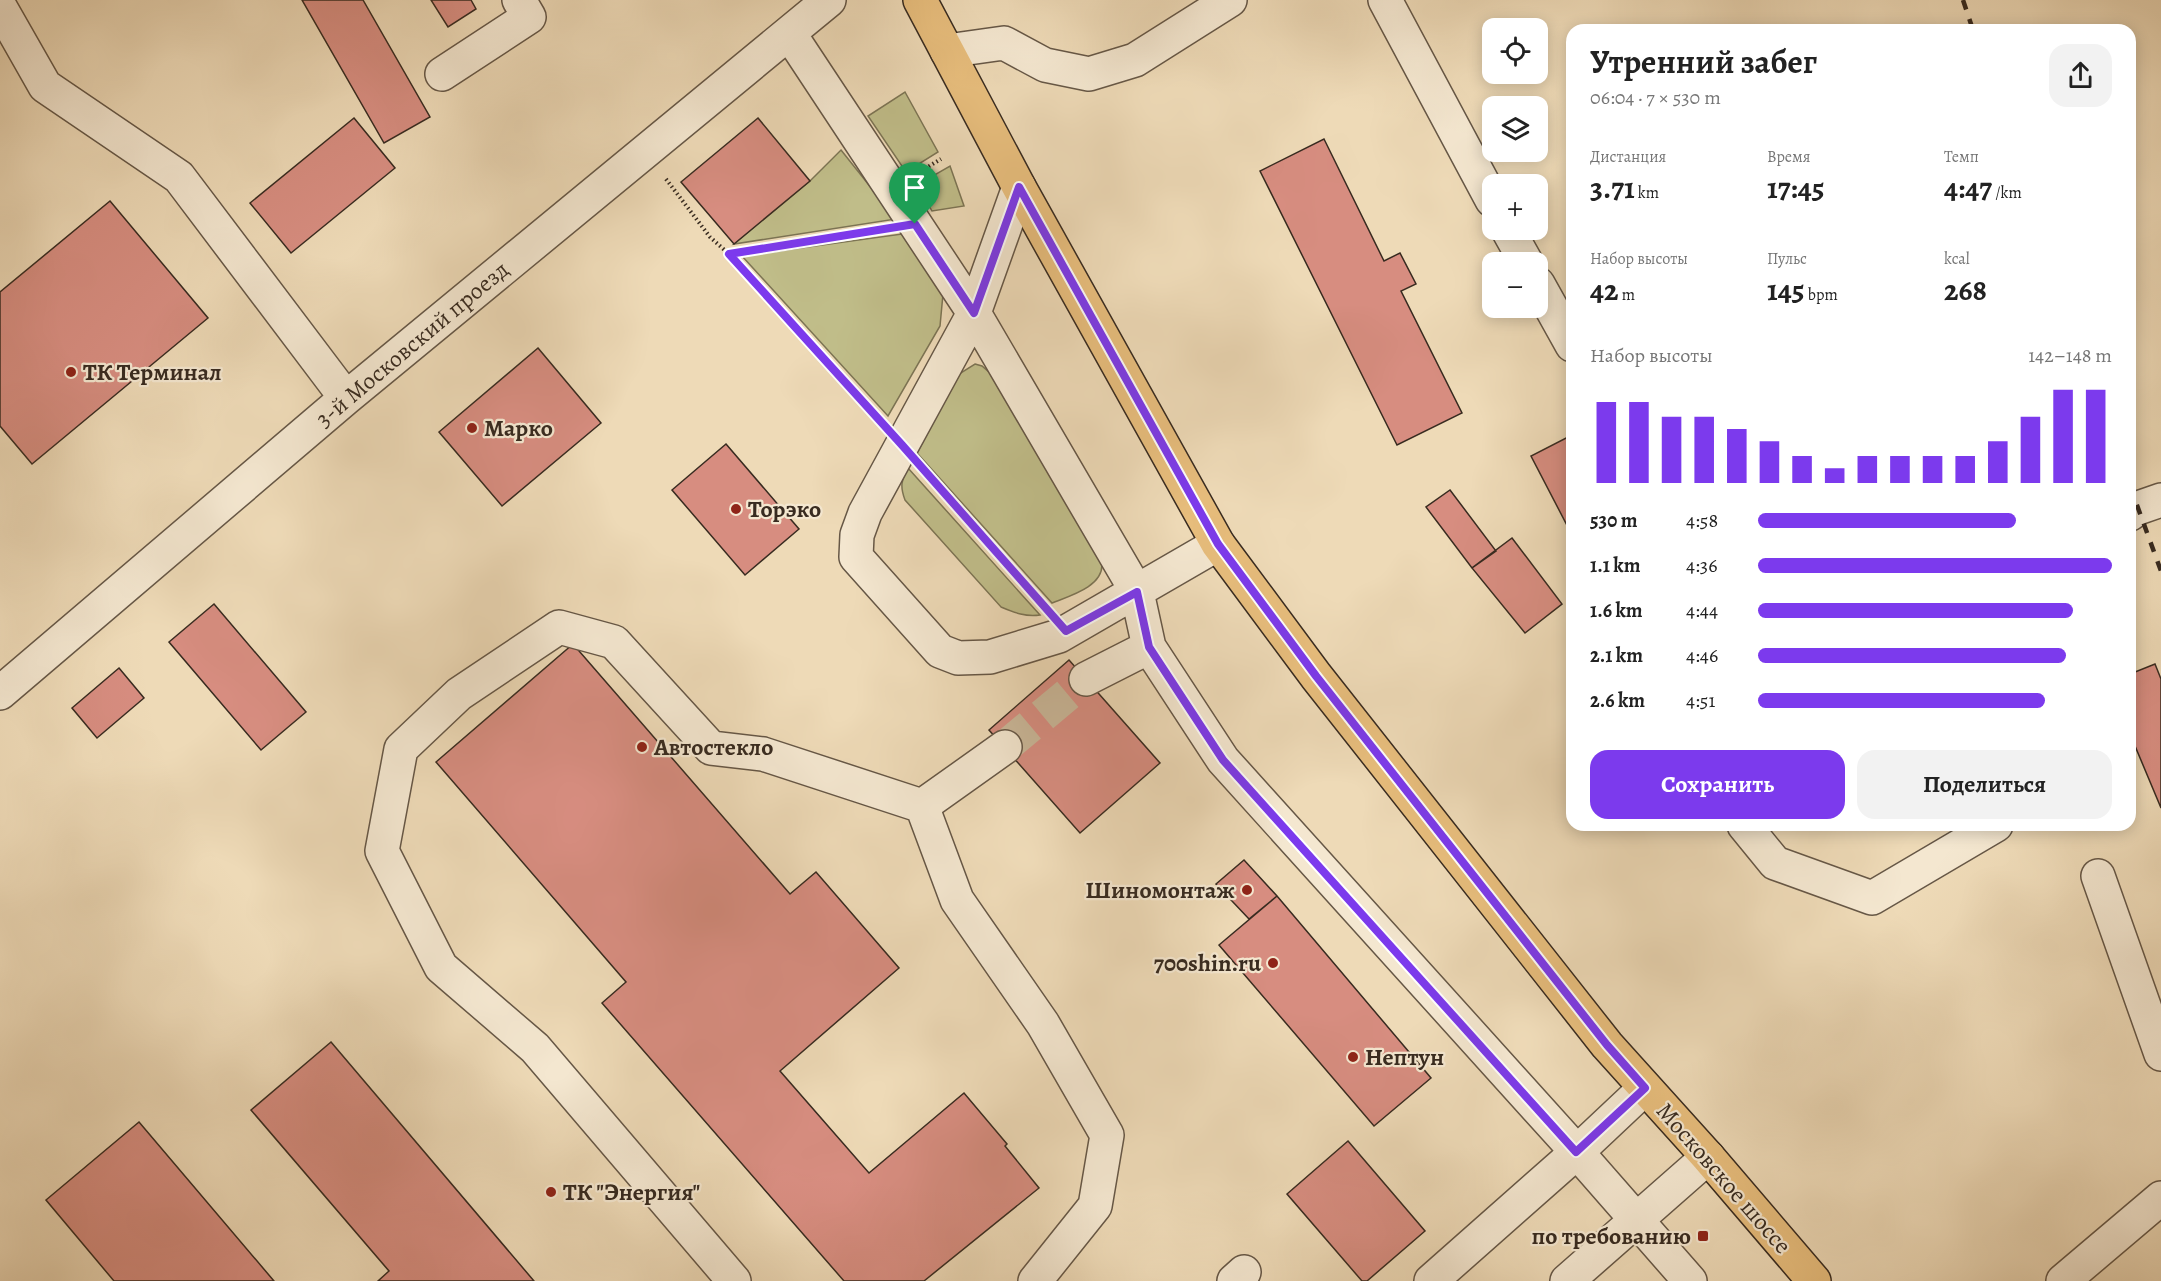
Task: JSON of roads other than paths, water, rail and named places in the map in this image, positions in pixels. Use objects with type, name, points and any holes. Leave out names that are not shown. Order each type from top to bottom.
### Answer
[{"type":"main road","name":"Московское шоссе","points":[[920,0],[1019,187],[1218,544],[1330,694],[1607,1045],[1708,1157],[1814,1281]]},
{"type":"street","points":[[442,74],[529,17],[519,0]]},
{"type":"street","name":"3-й Московский проезд","points":[[0,693],[345,398],[829,0]]},
{"type":"street","points":[[947,51],[1004,43],[1045,65],[1089,74],[1135,60],[1230,0]]},
{"type":"street","points":[[1385,0],[1482,181]]},
{"type":"street","points":[[0,7],[45,86],[179,177],[345,398]]},
{"type":"street","points":[[789,33],[974,313],[1137,592],[1149,647],[1223,760],[1690,1281]]},
{"type":"street","points":[[1019,187],[974,313],[865,513],[858,535],[856,556],[940,651],[958,658],[990,657],[1059,636],[1218,544]]},
{"type":"street","points":[[1548,302],[1566,334]]},
{"type":"street","points":[[2136,510],[2161,500]]},
{"type":"street","points":[[734,1281],[535,1048],[441,967],[382,851],[401,749],[459,694],[559,627],[614,642],[711,748],[763,753],[922,806]]},
{"type":"street","points":[[1086,679],[1149,647]]},
{"type":"street","points":[[922,806],[1005,747]]},
{"type":"street","points":[[922,806],[957,900],[1043,1024],[1107,1135],[1095,1206],[1035,1281]]},
{"type":"street","points":[[1749,831],[1775,863],[1872,898],[1986,831]]},
{"type":"street","points":[[2098,876],[2161,1054]]},
{"type":"street","points":[[1431,1281],[1645,1088]]},
{"type":"street","points":[[1567,1281],[1708,1157]]},
{"type":"street","points":[[2063,1281],[2161,1198]]},
{"type":"tunnel","points":[[1005,747],[1086,679]]},
{"type":"railway","points":[[1963,0],[1971,24]]},
{"type":"railway","points":[[2136,502],[2161,571]]},
{"type":"place","name":"ТК Терминал","points":[[71,372]]},
{"type":"place","name":"Марко","points":[[472,428]]},
{"type":"place","name":"Торэко","points":[[736,509]]},
{"type":"place","name":"Автостекло","points":[[642,747]]},
{"type":"place","name":"Шиномонтаж","points":[[1247,890]]},
{"type":"place","name":"700shin.ru","points":[[1273,963]]},
{"type":"place","name":"Нептун","points":[[1353,1057]]},
{"type":"place","name":"ТК \"Энергия\"","points":[[551,1192]]},
{"type":"place","name":"по требованию","points":[[1703,1236]]}]
